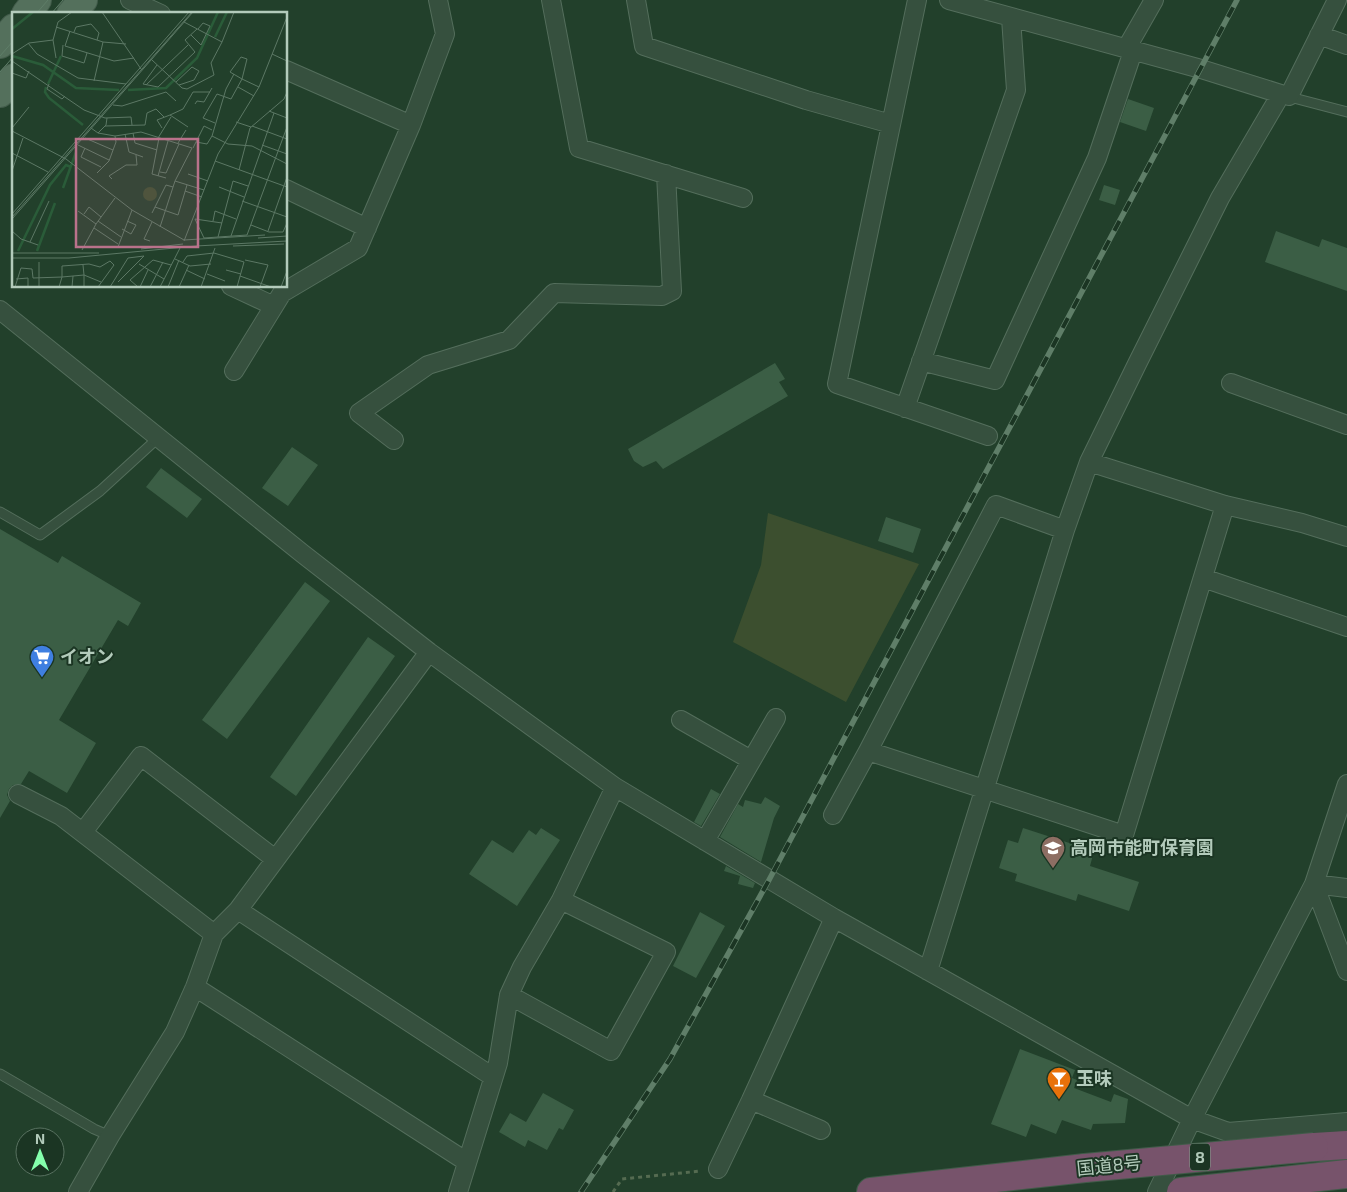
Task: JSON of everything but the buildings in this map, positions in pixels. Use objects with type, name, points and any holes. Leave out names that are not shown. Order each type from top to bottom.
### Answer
[{"type":"highway","name":"国道8号","points":[[871,1192],[1085,1168],[1347,1145]]},
{"type":"highway","name":"8","points":[[1181,1192],[1347,1174]]},
{"type":"main road","points":[[28,12],[37,0]]},
{"type":"main road","points":[[72,12],[83,0]]},
{"type":"main road","points":[[0,44],[12,30]]},
{"type":"main road","points":[[0,93],[12,80]]},
{"type":"street","points":[[130,0],[157,12]]},
{"type":"street","points":[[234,371],[282,293],[358,248],[411,125],[445,34],[438,0]]},
{"type":"street","points":[[551,0],[579,148],[743,198]]},
{"type":"street","points":[[636,0],[644,46],[806,100],[891,124]]},
{"type":"street","points":[[917,0],[837,384],[988,436]]},
{"type":"street","points":[[949,0],[1201,69],[1285,96]]},
{"type":"street","points":[[921,361],[995,380],[1097,158],[1130,50],[1154,0]]},
{"type":"street","points":[[928,971],[1065,530],[1089,462],[1220,198],[1285,96],[1337,0]]},
{"type":"street","points":[[905,408],[1016,90],[1011,18]]},
{"type":"street","points":[[1319,35],[1347,45]]},
{"type":"street","points":[[288,71],[411,125]]},
{"type":"street","points":[[394,440],[359,413],[428,365],[509,340],[554,293],[662,296],[672,291],[666,174]]},
{"type":"street","points":[[288,190],[367,228]]},
{"type":"street","points":[[235,288],[274,306]]},
{"type":"street","points":[[0,310],[158,438],[429,652],[615,787],[834,918],[1192,1119],[1228,1132],[1347,1122]]},
{"type":"street","points":[[1231,382],[1347,425]]},
{"type":"street","points":[[1089,462],[1225,505],[1302,523],[1347,537]]},
{"type":"street","points":[[833,815],[996,505],[1065,530]]},
{"type":"street","points":[[868,751],[1124,835],[1225,505]]},
{"type":"street","points":[[1203,578],[1347,627]]},
{"type":"street","points":[[78,1192],[110,1136],[175,1032],[195,986],[214,934],[238,910],[429,652]]},
{"type":"street","points":[[705,841],[776,718]]},
{"type":"street","points":[[681,720],[751,760]]},
{"type":"street","points":[[83,832],[140,756],[275,858]]},
{"type":"street","points":[[1157,1192],[1192,1119],[1314,884],[1347,784]]},
{"type":"street","points":[[458,1192],[498,1063],[510,995],[522,967],[561,900],[615,787]]},
{"type":"street","points":[[18,794],[61,816],[214,934]]},
{"type":"street","points":[[1314,884],[1347,888]]},
{"type":"street","points":[[1314,884],[1347,971]]},
{"type":"street","points":[[510,995],[611,1051],[666,952],[561,900]]},
{"type":"street","points":[[238,910],[493,1077]]},
{"type":"street","points":[[718,1169],[834,918]]},
{"type":"street","points":[[195,986],[467,1162]]},
{"type":"street","points":[[751,1100],[821,1130]]},
{"type":"lane","points":[[1285,96],[1347,112]]},
{"type":"lane","points":[[0,512],[40,535],[100,491],[158,438]]},
{"type":"lane","points":[[0,1074],[94,1129],[110,1136]]},
{"type":"path","points":[[613,1192],[622,1179],[718,1169]]},
{"type":"green space","points":[[768,513],[919,564],[846,702],[733,642],[761,565]]},
{"type":"tram line","points":[[38,12],[48,0]]},
{"type":"tram line","points":[[53,12],[63,0]]},
{"type":"tram line","points":[[0,56],[12,42]]},
{"type":"tram line","points":[[0,72],[12,58]]},
{"type":"railway","points":[[581,1192],[670,1059],[769,880],[1237,0]]},
{"type":"place","name":"イオン","points":[[42,678]]},
{"type":"place","name":"高岡市能町保育園","points":[[1053,869]]},
{"type":"place","name":"玉味","points":[[1059,1100]]}]
